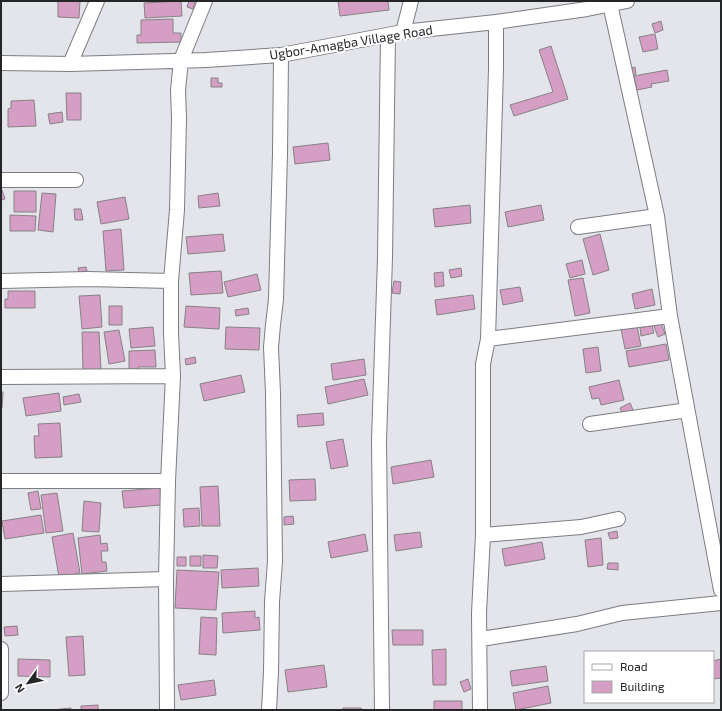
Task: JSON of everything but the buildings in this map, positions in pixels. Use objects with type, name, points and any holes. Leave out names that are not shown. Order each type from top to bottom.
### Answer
[{"type":"street","points":[[70,64],[96,1]]},
{"type":"street","points":[[167,710],[166,579],[168,481],[173,376],[171,281],[177,210],[179,118],[178,90],[181,60],[204,1]]},
{"type":"street","points":[[403,32],[411,1]]},
{"type":"street","name":"Ugbor-Amagba Village Road","points":[[1,63],[70,64],[206,60],[281,55],[403,32],[496,22],[627,1]]},
{"type":"street","points":[[610,4],[657,216],[670,316],[721,586]]},
{"type":"street","points":[[480,710],[481,639],[479,613],[483,535],[482,364],[488,339],[496,22]]},
{"type":"street","points":[[382,710],[379,441],[385,257],[388,35]]},
{"type":"street","points":[[269,710],[272,602],[275,561],[274,393],[271,347],[272,325],[276,299],[281,55]]},
{"type":"street","points":[[1,180],[76,180]]},
{"type":"street","points":[[578,227],[657,216]]},
{"type":"street","points":[[1,281],[88,279],[171,281]]},
{"type":"street","points":[[488,339],[670,316]]},
{"type":"street","points":[[1,377],[173,376]]},
{"type":"street","points":[[590,424],[681,412],[687,409]]},
{"type":"street","points":[[1,481],[168,481]]},
{"type":"street","points":[[483,535],[581,527],[618,519]]},
{"type":"street","points":[[1,584],[166,579]]},
{"type":"street","points":[[481,639],[577,624],[622,613],[721,603]]},
{"type":"street","points":[[1,649],[1,692]]}]
